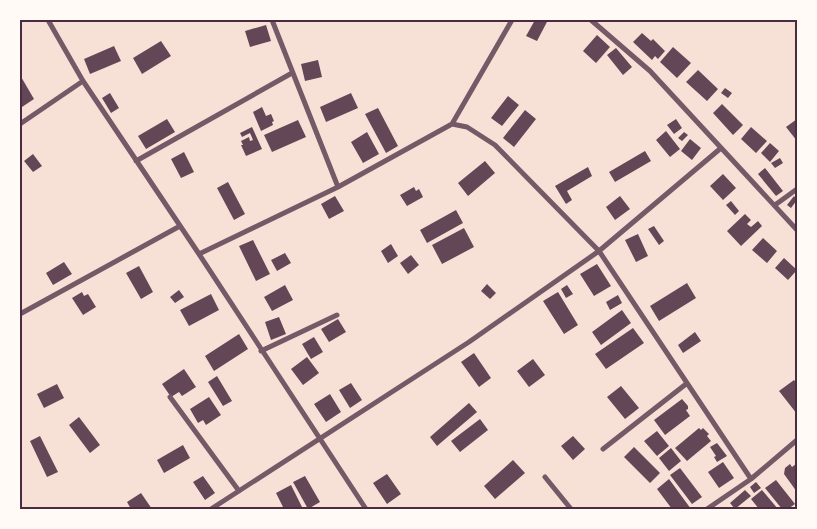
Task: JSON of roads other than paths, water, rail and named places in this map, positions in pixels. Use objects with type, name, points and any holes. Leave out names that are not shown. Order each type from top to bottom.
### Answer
[{"type":"street","points":[[48,20],[82,81],[199,254],[318,439],[366,509]]},
{"type":"street","points":[[272,20],[338,187]]},
{"type":"street","points":[[199,254],[338,187],[452,124],[512,20]]},
{"type":"street","points":[[591,20],[650,71],[797,230]]},
{"type":"street","points":[[136,160],[292,73]]},
{"type":"street","points":[[20,124],[82,81]]},
{"type":"street","points":[[452,124],[467,127],[495,145],[599,251],[751,479]]},
{"type":"street","points":[[211,509],[468,342],[599,251],[721,148]]},
{"type":"street","points":[[775,205],[797,189]]},
{"type":"street","points":[[20,314],[180,226]]},
{"type":"street","points":[[261,351],[337,315]]},
{"type":"street","points":[[603,449],[686,384]]},
{"type":"street","points":[[170,398],[239,491]]},
{"type":"street","points":[[707,509],[751,479],[797,440]]},
{"type":"street","points":[[546,477],[571,509]]}]
